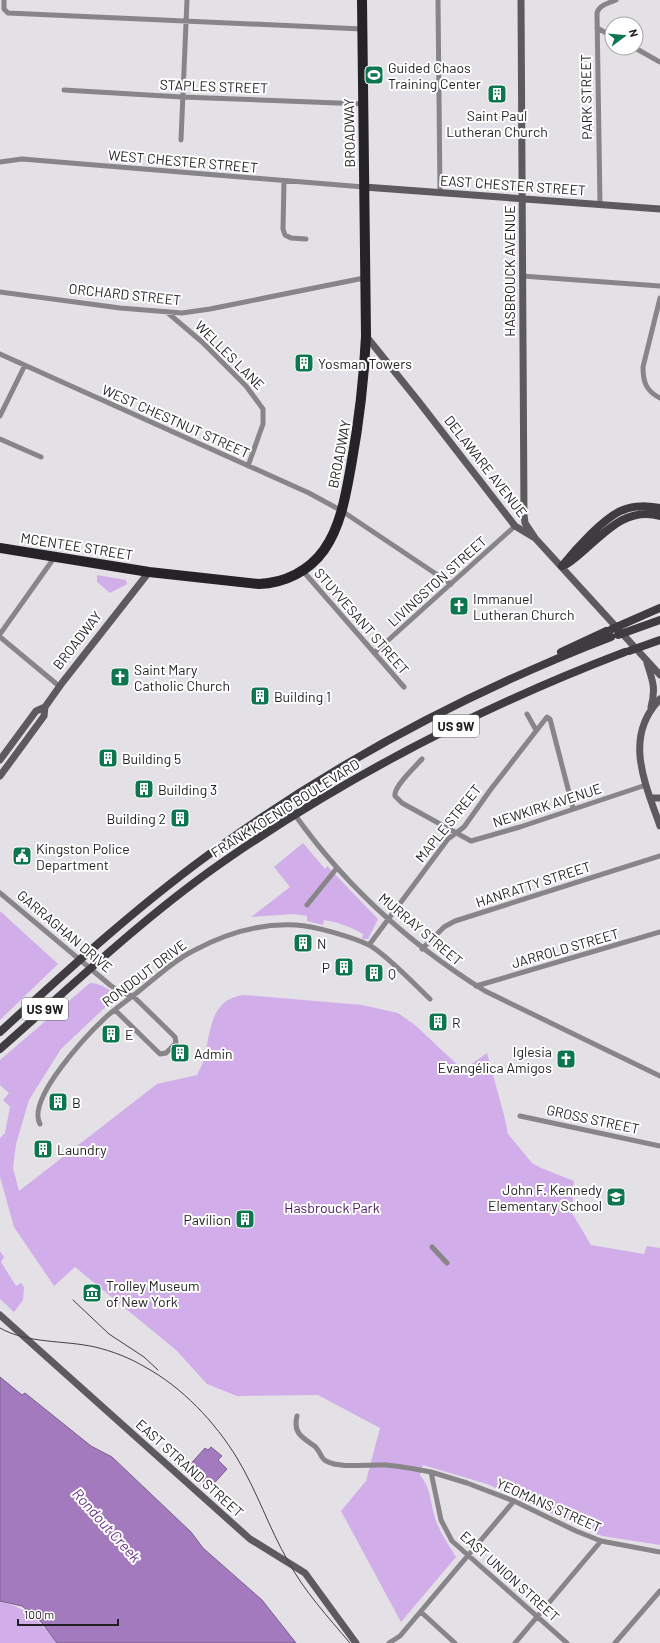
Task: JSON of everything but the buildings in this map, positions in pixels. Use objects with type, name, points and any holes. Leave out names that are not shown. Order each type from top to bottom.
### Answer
[{"type":"highway","name":"BROADWAY","points":[[149,572],[259,584],[272,584],[286,580],[303,571],[312,564],[325,549],[342,511],[360,418],[366,336],[364,278],[362,0]]},
{"type":"highway","name":"MCENTEE STREET","points":[[0,548],[54,558],[149,572]]},
{"type":"main road","points":[[562,566],[576,549],[615,514],[636,507],[660,508]]},
{"type":"main road","points":[[562,566],[581,555],[614,525],[625,518],[643,513],[660,516]]},
{"type":"main road","points":[[612,633],[660,608]]},
{"type":"main road","name":"FRANK KOENIG BOULEVARD","points":[[0,1032],[129,917],[192,868],[286,802],[352,760],[421,723],[520,675],[612,633],[660,620]]},
{"type":"main road","points":[[628,652],[660,640]]},
{"type":"main road","points":[[628,652],[660,646]]},
{"type":"main road","name":"FRANK KOENIG BOULEVARD","points":[[0,1049],[145,922],[230,856],[360,775],[428,739],[528,692],[628,652]]},
{"type":"street","points":[[4,0],[5,12],[186,22],[362,29]]},
{"type":"street","points":[[181,140],[187,0]]},
{"type":"street","points":[[438,0],[440,194]]},
{"type":"street","name":"HASBROUCK AVENUE","points":[[520,0],[524,515],[525,523],[535,538]]},
{"type":"street","name":"PARK STREET","points":[[600,205],[598,9],[616,0]]},
{"type":"street","points":[[597,28],[604,32]]},
{"type":"street","points":[[644,53],[660,62]]},
{"type":"street","name":"STAPLES STREET","points":[[64,90],[182,97],[363,104]]},
{"type":"street","name":"WEST CHESTER STREET","points":[[0,162],[22,160],[364,187]]},
{"type":"street","points":[[284,181],[283,229],[285,235],[290,238],[306,239]]},
{"type":"street","name":"EAST CHESTER STREET","points":[[364,187],[440,194],[660,209]]},
{"type":"street","points":[[522,276],[660,286]]},
{"type":"street","name":"ORCHARD STREET","points":[[0,292],[182,313],[210,309],[364,278]]},
{"type":"street","points":[[660,298],[643,367],[643,376],[646,387],[650,393],[660,398]]},
{"type":"street","name":"WELLES LANE","points":[[168,312],[202,342],[246,386],[263,410],[263,424],[248,466]]},
{"type":"street","name":"DELAWARE AVENUE","points":[[366,336],[515,526],[535,538],[660,675]]},
{"type":"street","name":"WEST CHESTNUT STREET","points":[[0,354],[309,492],[342,511],[451,584]]},
{"type":"street","points":[[0,416],[25,365]]},
{"type":"street","points":[[0,439],[41,457]]},
{"type":"street","name":"LIVINGSTON STREET","points":[[374,653],[515,526]]},
{"type":"street","points":[[0,634],[54,558]]},
{"type":"street","name":"STUYVESANT STREET","points":[[303,571],[404,687]]},
{"type":"street","name":"BROADWAY","points":[[0,776],[44,716],[45,707],[59,686],[149,572]]},
{"type":"street","points":[[0,637],[59,686]]},
{"type":"street","points":[[646,659],[654,687],[654,694],[644,723],[639,744],[641,768],[660,826]]},
{"type":"street","points":[[649,712],[660,699]]},
{"type":"street","name":"BROADWAY","points":[[0,760],[36,711],[45,707]]},
{"type":"street","points":[[527,714],[536,730]]},
{"type":"street","name":"MAPLE STREET","points":[[388,920],[448,839],[464,827],[547,717],[550,719],[573,808]]},
{"type":"street","name":"NEWKIRK AVENUE","points":[[422,759],[398,786],[394,794],[402,803],[467,840],[474,840],[520,827],[573,808],[646,785]]},
{"type":"street","points":[[650,798],[660,798]]},
{"type":"street","name":"MURRAY STREET","points":[[286,802],[337,868],[388,920],[422,949],[462,978],[476,986],[660,1076]]},
{"type":"street","name":"HANRATTY STREET","points":[[422,949],[444,927],[455,921],[660,856]]},
{"type":"street","points":[[307,905],[337,868]]},
{"type":"street","name":"GARRAGHAN DRIVE","points":[[0,893],[91,970],[120,992],[133,996],[175,1037],[176,1043],[166,1053],[160,1054],[115,1010]]},
{"type":"street","points":[[369,945],[388,920]]},
{"type":"street","name":"RONDOUT DRIVE","points":[[40,1124],[37,1119],[37,1110],[51,1082],[74,1051],[115,1010],[181,957],[221,937],[244,929],[270,925],[297,925],[338,935],[369,945],[379,952],[430,999]]},
{"type":"street","name":"JARROLD STREET","points":[[476,986],[660,932]]},
{"type":"street","name":"GROSS STREET","points":[[520,1116],[660,1146]]},
{"type":"street","points":[[432,1247],[447,1263]]},
{"type":"street","name":"EAST STRAND STREET","points":[[0,1315],[250,1539],[305,1573],[356,1643]]},
{"type":"street","points":[[297,1416],[295,1428],[297,1433],[317,1447],[322,1458],[327,1462],[351,1465],[404,1466],[431,1472]]},
{"type":"street","name":"YEOMANS STREET","points":[[431,1472],[467,1483],[514,1501],[576,1531],[601,1541],[660,1552]]},
{"type":"street","name":"EAST UNION STREET","points":[[431,1472],[441,1520],[452,1541],[566,1643]]},
{"type":"street","points":[[389,1643],[400,1636],[514,1501]]},
{"type":"street","points":[[515,1643],[601,1541]]},
{"type":"street","points":[[615,1643],[660,1591]]},
{"type":"street","points":[[421,1612],[455,1643]]},
{"type":"green space","points":[[97,575],[126,580],[127,584],[110,593],[97,582]]},
{"type":"green space","points":[[303,843],[325,869],[327,866],[378,919],[368,939],[362,939],[363,934],[339,923],[324,920],[323,925],[307,921],[307,916],[294,914],[251,917],[290,887],[274,867]]},
{"type":"green space","points":[[0,911],[58,964],[0,1020]]},
{"type":"green space","name":"Hasbrouck Park","points":[[90,983],[105,987],[114,995],[115,998],[61,1049],[29,1100],[16,1144],[13,1168],[19,1191],[157,1084],[197,1075],[204,1060],[214,1016],[225,1002],[233,998],[244,995],[362,1005],[398,1013],[415,1025],[463,1070],[487,1053],[508,1134],[532,1163],[574,1181],[572,1213],[591,1245],[644,1254],[647,1246],[660,1248],[660,1545],[602,1536],[487,1484],[423,1465],[420,1475],[428,1490],[435,1518],[442,1534],[456,1557],[401,1622],[341,1511],[366,1481],[380,1428],[318,1395],[237,1396],[207,1384],[176,1350],[75,1267],[54,1286],[14,1227],[0,1177],[0,1138],[5,1133],[10,1107],[3,1100],[9,1093],[0,1085],[0,1060]]},
{"type":"green space","points":[[0,1251],[4,1257],[1,1262],[16,1286],[21,1283],[24,1287],[23,1300],[14,1312],[0,1299]]},
{"type":"green space","points":[[0,1601],[18,1607],[32,1616],[45,1628],[57,1643],[0,1643]]},
{"type":"water","name":"Rondout Creek","points":[[0,1377],[22,1395],[25,1393],[91,1446],[112,1457],[191,1532],[203,1548],[262,1600],[296,1643],[57,1643],[42,1623],[22,1606],[0,1601]]},
{"type":"water","points":[[211,1447],[222,1456],[218,1460],[227,1469],[209,1489],[187,1468],[205,1448],[208,1450]]},
{"type":"tram line","points":[[73,1300],[109,1334],[144,1357],[158,1370]]},
{"type":"tram line","points":[[0,1328],[22,1337],[95,1347],[114,1353],[159,1375],[185,1395],[219,1431],[237,1458],[294,1572],[317,1604],[350,1643]]},
{"type":"place","name":"Guided Chaos Training Center","points":[[374,75]]},
{"type":"place","name":"Saint Paul Lutheran Church","points":[[497,94]]},
{"type":"place","name":"Yosman Towers","points":[[304,363]]},
{"type":"place","name":"Immanuel Lutheran Church","points":[[459,606]]},
{"type":"place","name":"Saint Mary Catholic Church","points":[[120,677]]},
{"type":"place","name":"Building 1","points":[[260,696]]},
{"type":"place","name":"Building 5","points":[[108,758]]},
{"type":"place","name":"Building 3","points":[[144,789]]},
{"type":"place","name":"Building 2","points":[[180,818]]},
{"type":"place","name":"Kingston Police Department","points":[[22,856]]},
{"type":"place","name":"N","points":[[303,943]]},
{"type":"place","name":"P","points":[[344,967]]},
{"type":"place","name":"Q","points":[[374,973]]},
{"type":"place","name":"R","points":[[438,1022]]},
{"type":"place","name":"E","points":[[111,1034]]},
{"type":"place","name":"Admin","points":[[180,1053]]},
{"type":"place","name":"Iglesia Evangélica Amigos","points":[[566,1059]]},
{"type":"place","name":"B","points":[[58,1102]]},
{"type":"place","name":"Laundry","points":[[43,1149]]},
{"type":"place","name":"John F. Kennedy Elementary School","points":[[616,1197]]},
{"type":"place","name":"Pavilion","points":[[245,1219]]},
{"type":"place","name":"Trolley Museum of New York","points":[[92,1293]]}]
